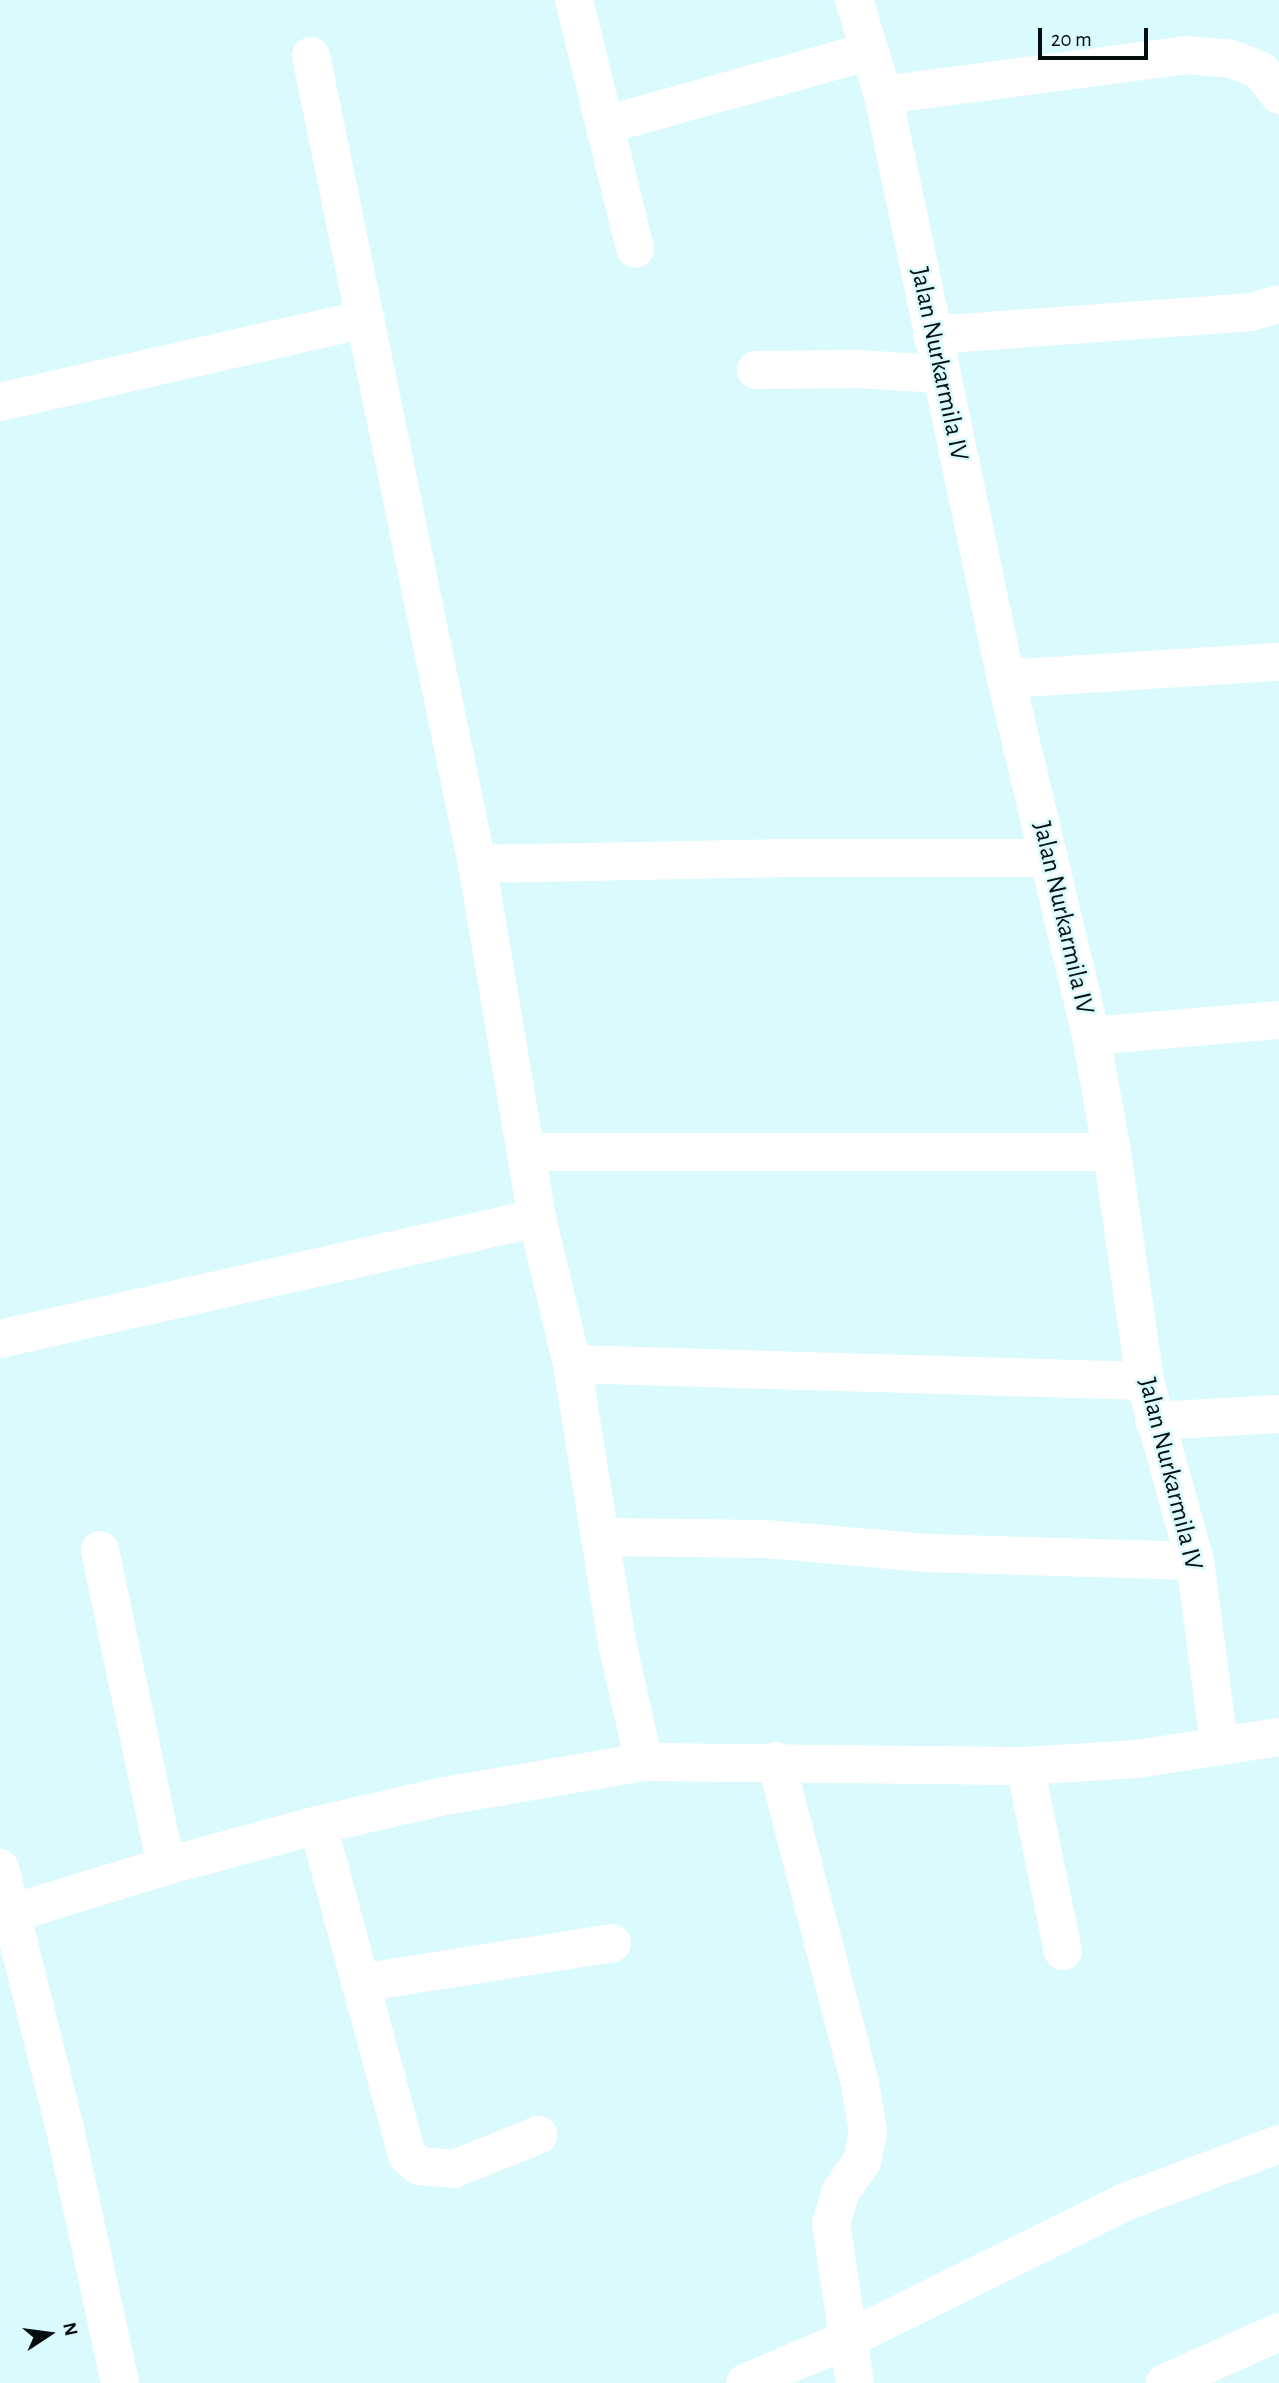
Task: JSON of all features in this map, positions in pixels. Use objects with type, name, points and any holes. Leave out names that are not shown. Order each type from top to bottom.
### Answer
[{"type":"street","points":[[575,0],[635,249]]},
{"type":"street","name":"Jalan Nurkarmila IV","points":[[854,0],[883,95],[1006,679],[1091,1036],[1112,1152],[1145,1381],[1195,1561],[1219,1744]]},
{"type":"street","points":[[605,125],[870,51]]},
{"type":"street","points":[[883,95],[1186,55],[1232,60],[1261,71],[1279,95]]},
{"type":"street","points":[[311,56],[477,864],[537,1218],[572,1364],[618,1647],[644,1762]]},
{"type":"street","points":[[932,335],[1250,312],[1279,304]]},
{"type":"street","points":[[0,402],[366,319]]},
{"type":"street","points":[[756,370],[857,369],[940,374]]},
{"type":"street","points":[[1006,679],[1279,662]]},
{"type":"street","points":[[477,864],[779,858],[1049,858]]},
{"type":"street","points":[[1091,1036],[1279,1020]]},
{"type":"street","points":[[526,1152],[1112,1152]]},
{"type":"street","points":[[0,1339],[537,1218]]},
{"type":"street","points":[[572,1364],[1145,1381]]},
{"type":"street","points":[[1154,1421],[1279,1415]]},
{"type":"street","points":[[600,1537],[766,1539],[926,1553],[1195,1561]]},
{"type":"street","points":[[100,1550],[166,1866]]},
{"type":"street","points":[[5,1915],[166,1866],[318,1825],[445,1796],[644,1762],[776,1761],[1025,1766],[1137,1759],[1219,1744],[1279,1737]]},
{"type":"street","points":[[776,1761],[860,2084],[868,2131],[862,2161],[841,2191],[831,2224],[855,2383]]},
{"type":"street","points":[[1025,1766],[1063,1951]]},
{"type":"street","points":[[318,1825],[407,2155],[419,2166],[454,2169],[538,2135]]},
{"type":"street","points":[[0,1868],[5,1915],[65,2124],[120,2383]]},
{"type":"street","points":[[360,1983],[612,1943]]},
{"type":"street","points":[[745,2383],[848,2339],[1125,2202],[1279,2144]]},
{"type":"street","points":[[1164,2383],[1279,2332]]}]
